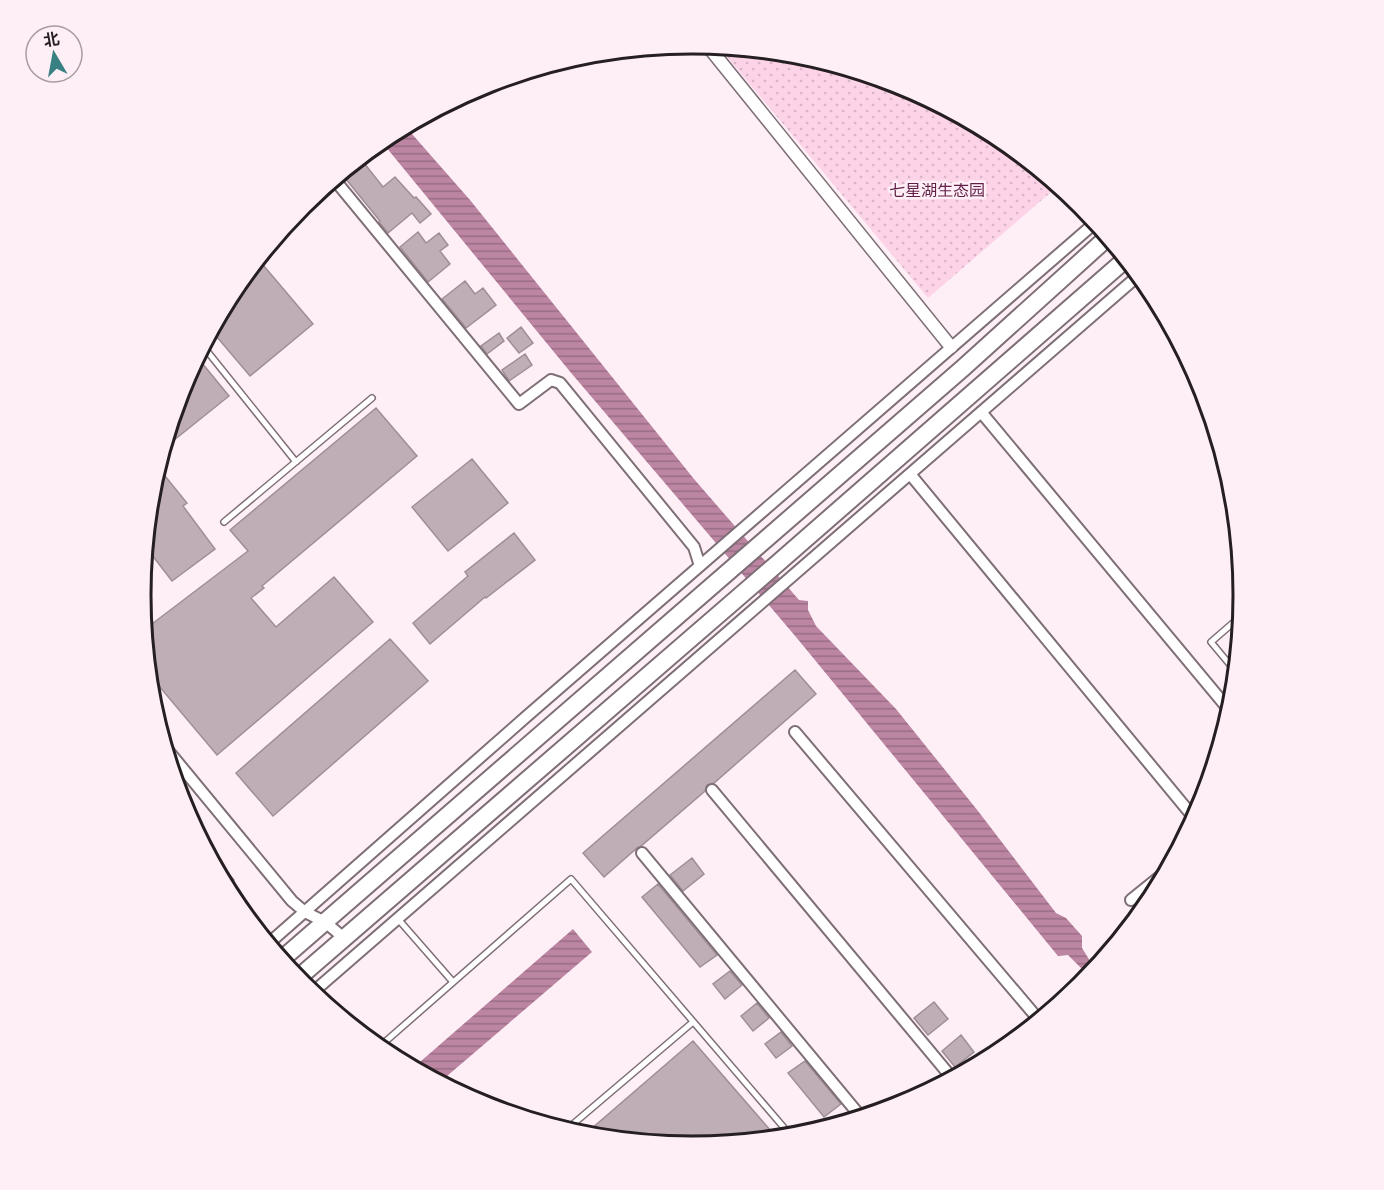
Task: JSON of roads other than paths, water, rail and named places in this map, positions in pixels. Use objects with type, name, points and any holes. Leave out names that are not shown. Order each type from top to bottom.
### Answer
[{"type":"highway","points":[[288,955],[963,368],[1102,242]]},
{"type":"highway","points":[[304,973],[1120,264]]},
{"type":"street","points":[[715,55],[951,347]]},
{"type":"street","points":[[339,185],[519,404],[551,380],[560,383],[694,547],[700,566]]},
{"type":"street","points":[[274,938],[1089,228]]},
{"type":"street","points":[[319,987],[1132,280]]},
{"type":"street","points":[[981,412],[1223,702]]},
{"type":"street","points":[[909,474],[1188,811]]},
{"type":"street","points":[[795,732],[1034,1014]]},
{"type":"street","points":[[178,763],[292,901],[305,912],[325,922],[344,938]]},
{"type":"street","points":[[712,790],[947,1072]]},
{"type":"street","points":[[642,853],[856,1110]]},
{"type":"street","points":[[1131,900],[1148,886]]},
{"type":"street","points":[[384,903],[398,919]]},
{"type":"lane","points":[[209,353],[296,462]]},
{"type":"lane","points":[[224,522],[372,398]]},
{"type":"lane","points":[[1228,663],[1211,642],[1232,624]]},
{"type":"lane","points":[[386,1041],[571,879],[784,1128]]},
{"type":"lane","points":[[398,919],[453,982]]},
{"type":"lane","points":[[574,1123],[693,1022]]},
{"type":"park label","name":"七星湖生态园","points":[[937,190]]}]
